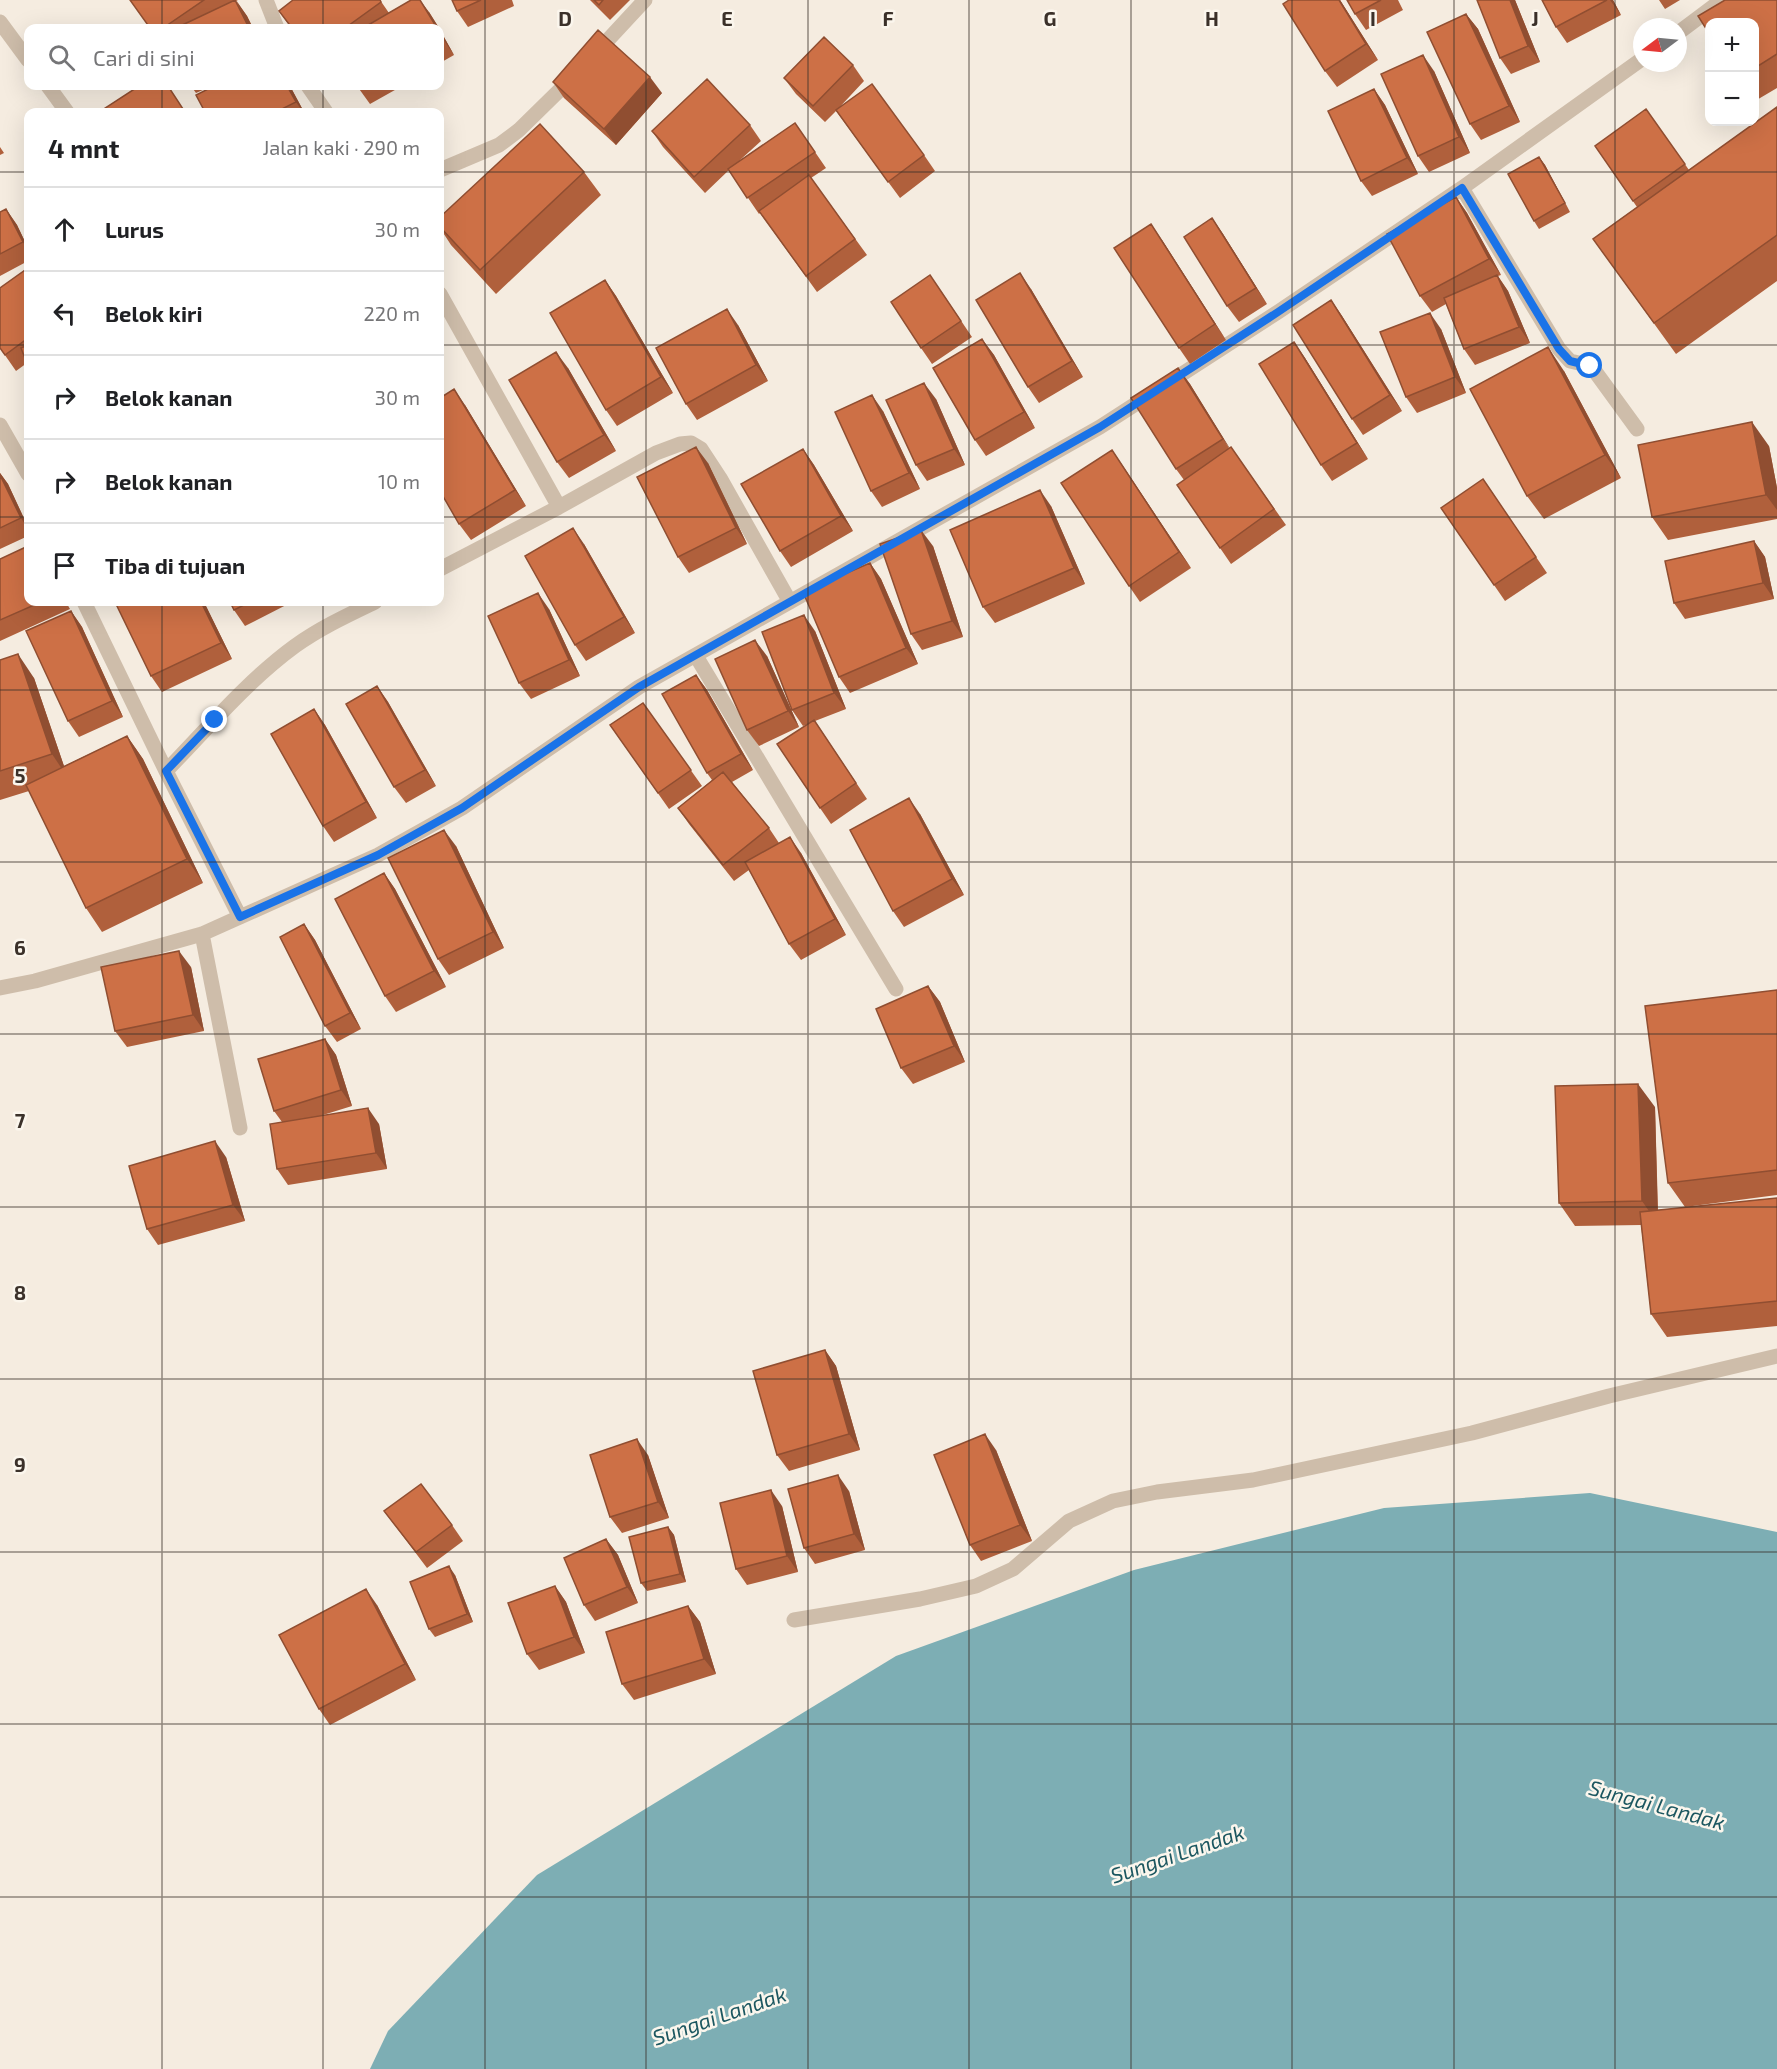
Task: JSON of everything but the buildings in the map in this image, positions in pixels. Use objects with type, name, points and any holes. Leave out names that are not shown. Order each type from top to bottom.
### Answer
[{"type":"street","points":[[266,0],[275,24]]},
{"type":"street","points":[[444,168],[499,144],[519,130],[590,60],[645,0]]},
{"type":"street","points":[[1687,26],[1722,0]]},
{"type":"street","points":[[0,22],[24,55]]},
{"type":"street","points":[[0,988],[35,981],[202,934],[378,855],[462,808],[639,687],[1100,427],[1278,312],[1462,188],[1633,65]]},
{"type":"street","points":[[51,90],[64,108]]},
{"type":"street","points":[[311,90],[323,108]]},
{"type":"street","points":[[1462,188],[1559,349],[1570,361],[1590,366],[1637,429]]},
{"type":"street","points":[[444,301],[559,507]]},
{"type":"street","points":[[0,424],[24,467]]},
{"type":"street","points":[[444,567],[656,453],[680,444],[691,443],[700,449],[715,469],[790,602]]},
{"type":"street","points":[[86,606],[240,917]]},
{"type":"street","points":[[166,771],[258,677],[295,646],[343,617],[366,606]]},
{"type":"street","points":[[696,656],[896,988]]},
{"type":"street","points":[[202,934],[240,1128]]},
{"type":"street","points":[[794,1620],[920,1599],[976,1586],[1013,1569],[1070,1521],[1113,1501],[1157,1492],[1253,1480],[1461,1436],[1609,1396],[1777,1356]]},
{"type":"water","name":"Sungai Landak","points":[[1590,1493],[1777,1532],[1777,2069],[370,2069],[388,2031],[537,1875],[896,1656],[1134,1570],[1384,1508]]},
{"type":"route","points":[[215,720],[166,771],[240,917],[378,855],[462,808],[639,687],[1100,427],[1278,312],[1462,188],[1559,349],[1570,361],[1590,366]]}]
